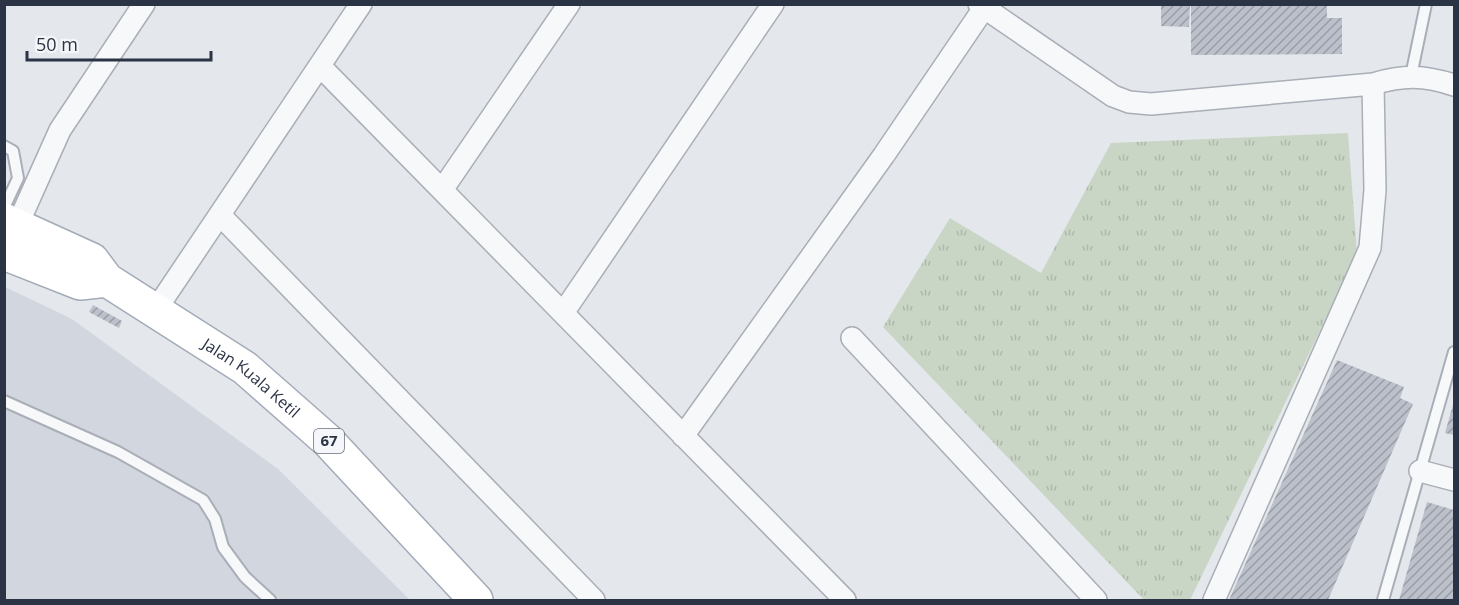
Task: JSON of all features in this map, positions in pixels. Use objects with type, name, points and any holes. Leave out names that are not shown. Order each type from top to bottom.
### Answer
[{"type":"main road","name":"Jalan Kuala Ketil","points":[[8,227],[80,283],[107,280],[245,368],[328,441],[476,600]]},
{"type":"street","points":[[8,227],[60,130],[144,4]]},
{"type":"street","points":[[155,311],[361,4]]},
{"type":"street","points":[[442,190],[569,4]]},
{"type":"street","points":[[563,313],[773,4]]},
{"type":"street","points":[[683,436],[884,155],[981,6],[1113,96],[1129,102],[1150,104],[1373,84],[1400,76],[1433,78],[1455,85]]},
{"type":"street","points":[[320,66],[845,600]]},
{"type":"street","points":[[1214,600],[1370,248],[1375,190],[1373,84]]},
{"type":"street","points":[[220,215],[594,600]]},
{"type":"street","points":[[852,338],[1096,600]]},
{"type":"street","points":[[1420,471],[1455,480]]},
{"type":"lane","points":[[1411,76],[1426,4]]},
{"type":"lane","points":[[4,146],[14,151],[18,178],[8,227]]},
{"type":"lane","points":[[1383,600],[1455,352]]},
{"type":"lane","points":[[4,401],[118,452],[203,500],[215,519],[223,547],[245,577],[270,600]]},
{"type":"shaded area","points":[[5,287],[72,319],[278,469],[410,600],[5,600]]},
{"type":"green space","points":[[1348,133],[1357,254],[1190,600],[1144,600],[883,327],[950,218],[1041,273],[1111,143]]},
{"type":"building","points":[[1161,4],[1190,4],[1189,27],[1161,26]]},
{"type":"building","points":[[1191,4],[1327,4],[1327,18],[1342,18],[1342,54],[1191,55]]},
{"type":"building","points":[[93,305],[122,321],[119,328],[89,312]]},
{"type":"building","points":[[1337,360],[1404,387],[1400,398],[1413,404],[1328,600],[1229,600]]},
{"type":"building","points":[[1454,401],[1454,435],[1445,433]]},
{"type":"building","points":[[1427,502],[1454,510],[1454,600],[1399,600]]}]
